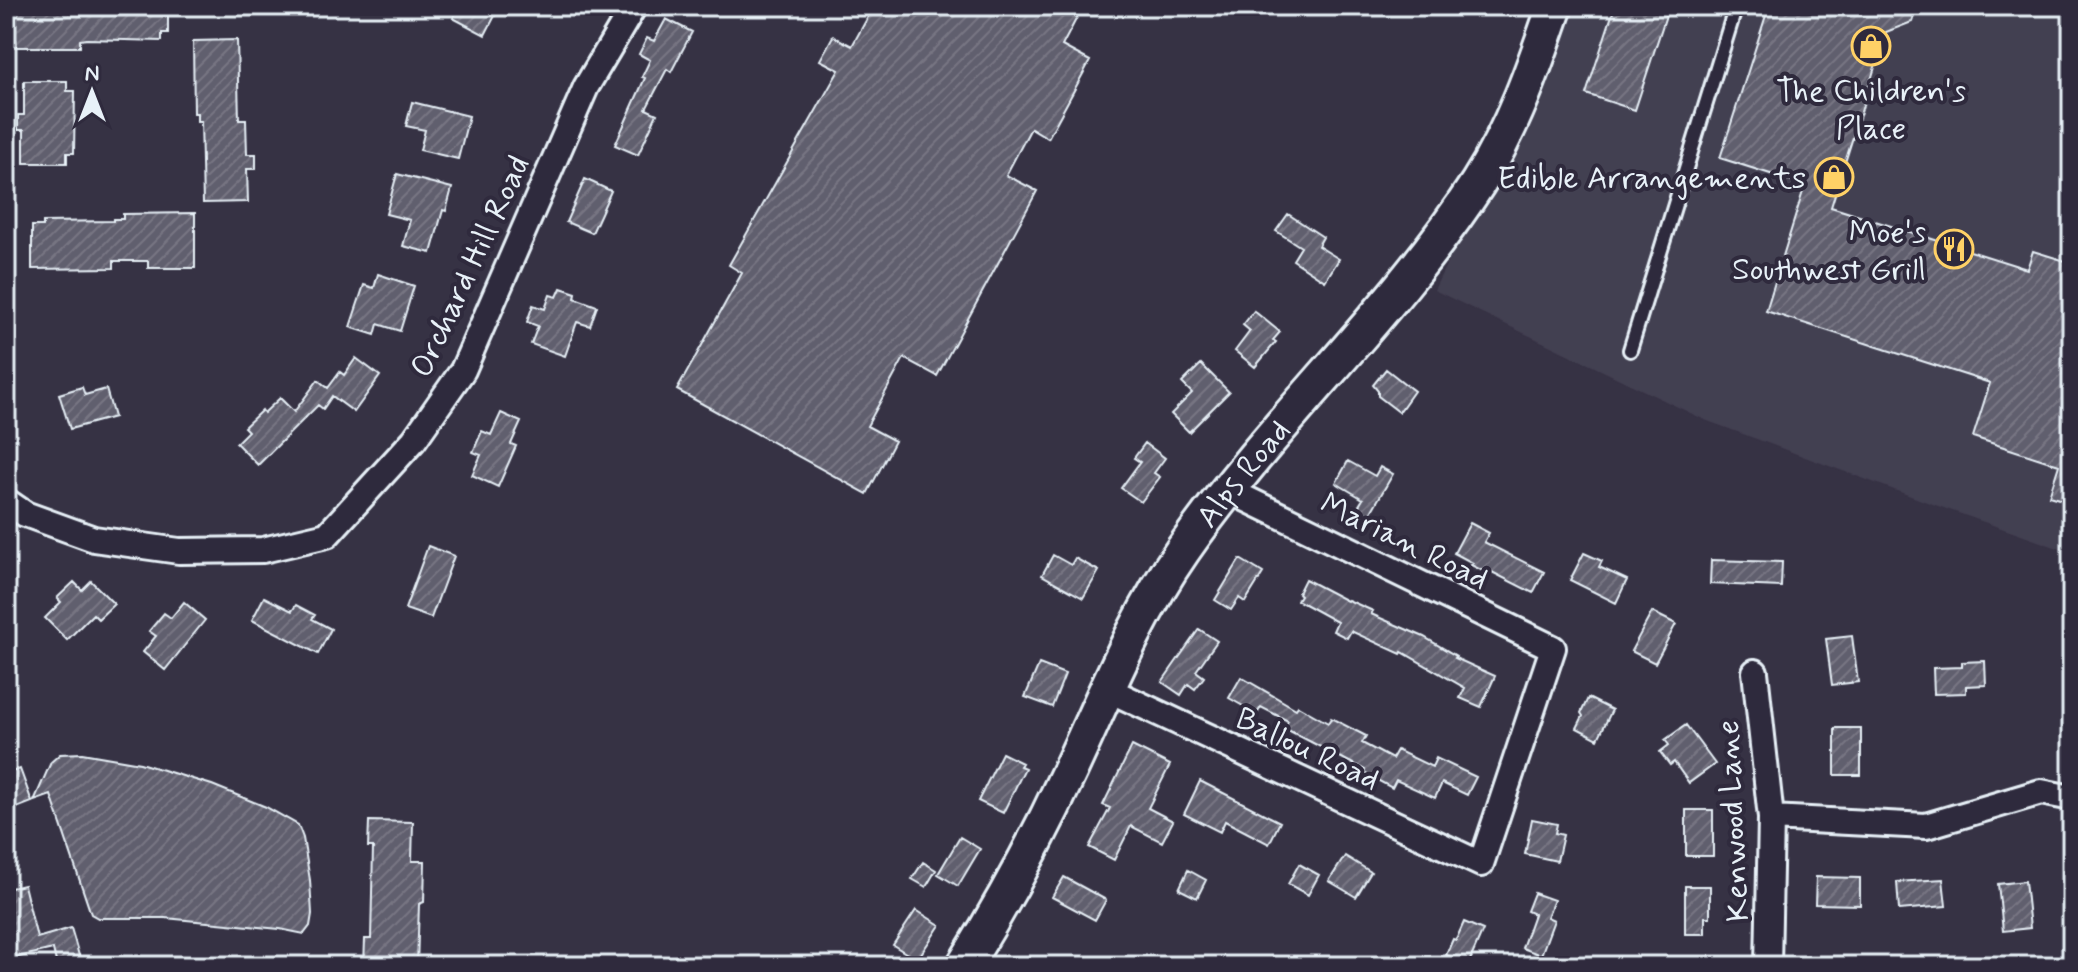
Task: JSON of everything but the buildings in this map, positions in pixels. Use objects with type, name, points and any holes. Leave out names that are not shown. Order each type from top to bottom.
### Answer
[{"type":"street","name":"Orchard Hill Road","points":[[6,501],[25,514],[94,539],[179,551],[263,550],[327,535],[414,440],[463,370],[586,87],[634,6]]},
{"type":"street","name":"Alps Road","points":[[964,966],[1024,862],[1141,618],[1163,580],[1228,490],[1396,292],[1478,182],[1512,122],[1555,6]]},
{"type":"street","name":"Marian Road","points":[[1228,490],[1553,648],[1481,864]]},
{"type":"street","name":"Kenwood Lane","points":[[1755,672],[1771,818],[1768,966]]},
{"type":"street","name":"Ballou Road","points":[[1107,689],[1481,864]]},
{"type":"street","points":[[1771,818],[1926,826],[2041,792],[2072,798]]},
{"type":"lane","points":[[1630,350],[1736,6]]},
{"type":"shaded area","points":[[1572,6],[2072,6],[2072,553],[1705,420],[1434,290],[1461,234],[1508,162],[1555,62]]},
{"type":"place","name":"The Children's Place","points":[[1871,46]]},
{"type":"place","name":"Edible Arrangements","points":[[1834,177]]},
{"type":"place","name":"Moe's Southwest Grill","points":[[1954,249]]}]
